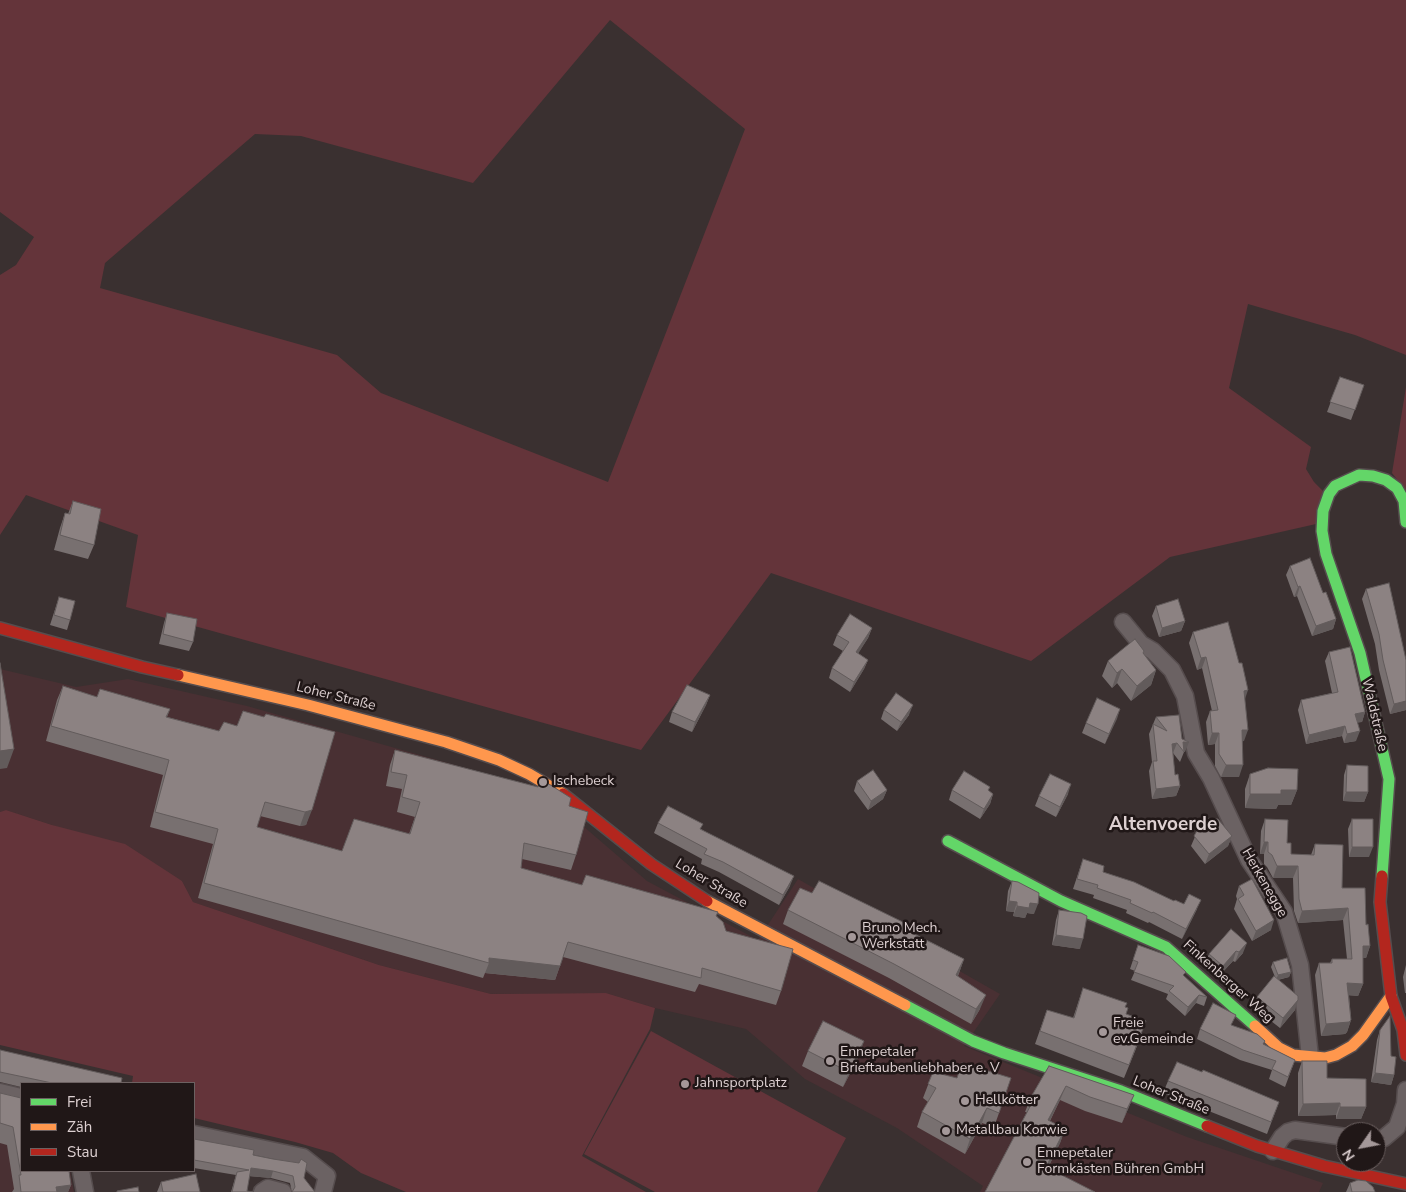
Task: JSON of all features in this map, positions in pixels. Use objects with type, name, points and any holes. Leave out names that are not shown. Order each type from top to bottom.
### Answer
[{"type":"main road","name":"Waldstraße","points":[[1406,522],[1404,501],[1397,488],[1386,480],[1359,475],[1335,486],[1329,494],[1323,511],[1322,531],[1326,554],[1360,653],[1389,779],[1380,902],[1391,996],[1403,1030],[1406,1055]]},
{"type":"main road","name":"Loher Straße","points":[[0,628],[151,669],[394,727],[499,760],[536,778],[564,796],[596,818],[651,864],[704,899],[972,1041],[1004,1054],[1121,1091],[1227,1135],[1273,1151],[1324,1166],[1406,1184]]},
{"type":"main road","name":"Finkenberger Weg","points":[[948,841],[1061,901],[1166,947],[1279,1048],[1293,1055],[1325,1058],[1336,1055],[1352,1046],[1362,1036],[1391,996]]},
{"type":"street","name":"Herkenegge","points":[[1123,622],[1141,644],[1153,651],[1172,670],[1185,696],[1196,753],[1249,860],[1284,912],[1300,965],[1310,1057]]},
{"type":"street","points":[[1386,1136],[1397,1127],[1405,1104],[1406,1090]]},
{"type":"street","points":[[0,1092],[20,1097]]},
{"type":"street","points":[[1273,1151],[1282,1137],[1295,1130],[1336,1136]]},
{"type":"street","points":[[195,1134],[303,1157],[327,1176],[323,1192]]},
{"type":"street","points":[[81,1172],[85,1192]]},
{"type":"street","points":[[262,1192],[268,1188],[283,1192]]},
{"type":"shaded area","points":[[0,0],[1406,0],[1406,355],[1355,335],[1248,304],[1229,388],[1311,447],[1306,469],[1314,482],[1323,491],[1316,524],[1170,557],[1031,661],[771,573],[641,750],[126,607],[138,535],[26,495],[0,535],[0,275],[16,265],[34,237],[0,212]],"holes":[[[610,20],[745,129],[608,482],[381,393],[337,355],[100,288],[105,263],[255,134],[301,136],[473,183]]]},
{"type":"shaded area","points":[[1406,387],[1406,491],[1392,473]]},
{"type":"shaded area","points":[[0,669],[76,687],[128,679],[247,706],[508,780],[583,826],[647,881],[758,940],[798,879],[1000,994],[964,1046],[1187,1137],[1323,1183],[1319,1192],[980,1192],[983,1186],[897,1128],[805,1079],[746,1029],[655,1008],[606,993],[491,994],[379,965],[193,902],[182,881],[52,825],[6,810],[0,812]]},
{"type":"shaded area","points":[[6,810],[52,825],[125,844],[182,881],[193,902],[379,965],[491,994],[606,993],[655,1008],[650,1029],[582,1156],[646,1192],[406,1192],[361,1173],[333,1153],[195,1118],[195,1082],[132,1082],[133,1076],[0,1045],[0,812]]},
{"type":"shaded area","name":"Jahnsportplatz","points":[[651,1031],[846,1138],[817,1192],[655,1192],[584,1154]]},
{"type":"shaded area","points":[[0,1109],[20,1172],[70,1172],[74,1192],[0,1192]]},
{"type":"building","points":[[1340,377],[1364,385],[1355,410],[1330,402]]},
{"type":"building","points":[[73,501],[101,509],[94,545],[60,535],[65,513],[70,514]]},
{"type":"building","points":[[1310,558],[1323,593],[1326,592],[1336,619],[1316,626],[1290,566]]},
{"type":"building","points":[[1389,583],[1406,660],[1406,701],[1394,704],[1383,660],[1379,634],[1366,589]]},
{"type":"building","points":[[59,597],[75,601],[70,620],[54,615]]},
{"type":"building","points":[[1178,599],[1185,621],[1162,628],[1156,606]]},
{"type":"building","points":[[167,613],[197,619],[193,642],[163,634]]},
{"type":"building","points":[[850,614],[872,628],[856,652],[868,660],[854,682],[832,668],[849,642],[837,635]]},
{"type":"building","points":[[1228,622],[1239,663],[1242,663],[1248,690],[1244,691],[1248,730],[1242,730],[1243,765],[1226,765],[1219,754],[1219,733],[1212,733],[1210,711],[1218,710],[1206,657],[1201,658],[1193,632]]},
{"type":"building","points":[[1135,639],[1156,670],[1137,686],[1122,669],[1117,673],[1108,661]]},
{"type":"building","points":[[1350,647],[1365,712],[1355,714],[1360,731],[1347,734],[1345,726],[1309,735],[1301,700],[1338,692],[1329,652]]},
{"type":"building","points":[[0,663],[14,749],[0,751]]},
{"type":"building","points":[[687,685],[710,695],[695,722],[672,712]]},
{"type":"building","points":[[63,686],[97,697],[100,689],[170,709],[166,717],[219,731],[224,722],[237,726],[243,711],[264,717],[266,714],[335,732],[312,810],[305,812],[265,802],[257,827],[342,851],[354,819],[410,834],[420,802],[402,797],[407,775],[391,772],[395,750],[538,787],[541,779],[571,798],[569,806],[588,812],[576,855],[524,843],[521,868],[582,885],[586,875],[718,912],[716,916],[723,922],[726,931],[793,949],[781,991],[702,968],[701,978],[568,942],[560,966],[489,958],[489,963],[204,883],[218,829],[155,812],[169,760],[51,726]]},
{"type":"building","points":[[896,693],[913,705],[901,722],[884,710]]},
{"type":"building","points":[[1097,698],[1120,709],[1109,734],[1086,723]]},
{"type":"building","points":[[1179,715],[1182,739],[1189,742],[1183,742],[1184,752],[1177,743],[1172,744],[1175,775],[1178,774],[1180,786],[1156,789],[1153,761],[1157,761],[1153,724],[1167,731],[1156,717]]},
{"type":"building","points":[[1347,765],[1368,766],[1368,792],[1346,792]]},
{"type":"building","points":[[1268,768],[1298,769],[1297,790],[1281,790],[1281,794],[1250,794],[1250,774]]},
{"type":"building","points":[[873,770],[887,790],[871,801],[857,781]]},
{"type":"building","points":[[964,771],[990,787],[988,790],[993,794],[984,809],[952,790]]},
{"type":"building","points":[[1050,774],[1071,784],[1060,807],[1039,796]]},
{"type":"building","points":[[668,806],[703,824],[700,829],[794,876],[783,895],[723,862],[704,854],[707,849],[658,823]]},
{"type":"building","points":[[1203,818],[1218,819],[1232,836],[1209,854],[1194,836],[1199,827],[1204,824]]},
{"type":"building","points":[[1265,819],[1288,820],[1287,843],[1291,843],[1291,854],[1314,855],[1315,844],[1343,845],[1342,888],[1365,888],[1366,925],[1368,924],[1370,946],[1363,946],[1363,984],[1347,983],[1351,1020],[1349,1022],[1326,1024],[1319,963],[1332,963],[1332,959],[1352,959],[1348,908],[1302,911],[1299,899],[1298,866],[1277,866],[1272,855],[1268,852],[1268,842],[1264,842]]},
{"type":"building","points":[[1352,819],[1373,819],[1373,847],[1352,847]]},
{"type":"building","points":[[1083,859],[1104,866],[1103,872],[1134,882],[1174,901],[1184,904],[1189,894],[1201,900],[1186,929],[1153,912],[1130,903],[1131,900],[1097,888],[1098,885],[1077,879]]},
{"type":"building","points":[[1252,879],[1274,920],[1256,931],[1238,899],[1244,895],[1239,886]]},
{"type":"building","points":[[819,881],[913,927],[910,932],[964,959],[956,975],[986,995],[976,1009],[894,964],[788,910],[800,888],[812,893]]},
{"type":"building","points":[[1012,881],[1018,882],[1039,893],[1038,904],[1030,903],[1029,908],[1017,906],[1017,902],[1009,901]]},
{"type":"building","points":[[1059,910],[1081,913],[1087,916],[1083,939],[1056,935]]},
{"type":"building","points":[[1231,929],[1247,943],[1239,952],[1236,951],[1223,966],[1209,954]]},
{"type":"building","points":[[1138,945],[1169,956],[1186,972],[1183,975],[1207,997],[1199,995],[1188,1007],[1169,991],[1174,986],[1134,972],[1138,962],[1133,960]]},
{"type":"building","points":[[1287,958],[1291,972],[1278,975],[1273,962]]},
{"type":"building","points":[[1274,976],[1298,996],[1298,1000],[1283,1018],[1257,997]]},
{"type":"building","points":[[1083,988],[1127,1003],[1125,1007],[1128,1008],[1126,1014],[1146,1021],[1129,1065],[1040,1031],[1047,1010],[1074,1018]]},
{"type":"building","points":[[1213,1003],[1236,1015],[1231,1025],[1257,1034],[1265,1041],[1263,1044],[1295,1060],[1288,1077],[1272,1069],[1276,1061],[1243,1050],[1200,1029]]},
{"type":"building","points":[[1390,1016],[1391,1056],[1396,1057],[1394,1075],[1375,1073],[1380,1030]]},
{"type":"building","points":[[823,1021],[864,1041],[849,1072],[808,1051]]},
{"type":"building","points":[[0,1050],[122,1078],[121,1082],[47,1082],[0,1072]]},
{"type":"building","points":[[1302,1061],[1327,1061],[1327,1078],[1366,1079],[1366,1107],[1340,1107],[1340,1103],[1303,1104]]},
{"type":"building","points":[[1177,1062],[1202,1072],[1203,1070],[1279,1102],[1271,1122],[1168,1081]]},
{"type":"building","points":[[962,1063],[1011,1078],[999,1113],[987,1108],[970,1139],[922,1112],[936,1088],[928,1084],[933,1072],[957,1078]]},
{"type":"building","points":[[1049,1066],[1134,1095],[1127,1109],[1090,1097],[1066,1086],[1048,1120],[1065,1129],[1046,1167],[1095,1192],[985,1192],[1034,1099],[1031,1097]]},
{"type":"building","points":[[0,1093],[20,1098],[20,1169],[13,1127],[0,1123]]},
{"type":"building","points":[[195,1139],[254,1150],[253,1155],[273,1159],[299,1163],[301,1159],[307,1163],[304,1178],[315,1192],[292,1192],[295,1187],[293,1176],[251,1168],[247,1191],[253,1192],[232,1192],[237,1172],[249,1170],[195,1160]]},
{"type":"building","points":[[20,1172],[69,1172],[71,1185],[56,1187],[57,1192],[21,1192],[19,1175],[21,1175]]},
{"type":"building","points":[[196,1174],[200,1192],[163,1192],[161,1182]]},
{"type":"building","points":[[1358,1180],[1366,1181],[1373,1187],[1375,1192],[1352,1192],[1350,1183]]},
{"type":"building","points":[[138,1187],[139,1192],[117,1192],[117,1191]]},
{"type":"traffic: fast","points":[[1382,876],[1389,779],[1360,653],[1326,554],[1322,531],[1323,511],[1329,494],[1335,486],[1359,475],[1373,476],[1386,480],[1397,488],[1404,501],[1406,522]]},
{"type":"traffic: fast","points":[[948,841],[1061,901],[1166,947],[1255,1026]]},
{"type":"traffic: fast","points":[[905,1005],[973,1041],[1121,1091],[1207,1126]]},
{"type":"traffic: slow","points":[[178,675],[308,705],[446,742],[499,760],[529,774],[563,794]]},
{"type":"traffic: slow","points":[[707,901],[905,1005]]},
{"type":"traffic: slow","points":[[1255,1026],[1279,1048],[1293,1055],[1325,1058],[1336,1055],[1352,1046],[1363,1035],[1391,996]]},
{"type":"traffic: jam","points":[[0,628],[178,675]]},
{"type":"traffic: jam","points":[[563,794],[651,864],[707,901]]},
{"type":"traffic: jam","points":[[1382,876],[1380,902],[1391,996],[1403,1030],[1406,1055]]},
{"type":"traffic: jam","points":[[1207,1126],[1257,1146],[1324,1166],[1406,1184]]},
{"type":"place","name":"Ischebeck","points":[[543,782]]},
{"type":"place","name":"Bruno Mech. Werkstatt","points":[[852,937]]},
{"type":"place","name":"Freie ev.Gemeinde","points":[[1103,1032]]},
{"type":"place","name":"Ennepetaler Brieftaubenliebhaber e. V","points":[[830,1061]]},
{"type":"place","name":"Jahnsportplatz","points":[[685,1084]]},
{"type":"place","name":"Hellkötter","points":[[965,1101]]},
{"type":"place","name":"Metallbau Korwie","points":[[946,1131]]},
{"type":"place","name":"Ennepetaler Formkästen Bühren GmbH","points":[[1027,1162]]},
{"type":"district","name":"Altenvoerde","points":[[1163,825]]}]
